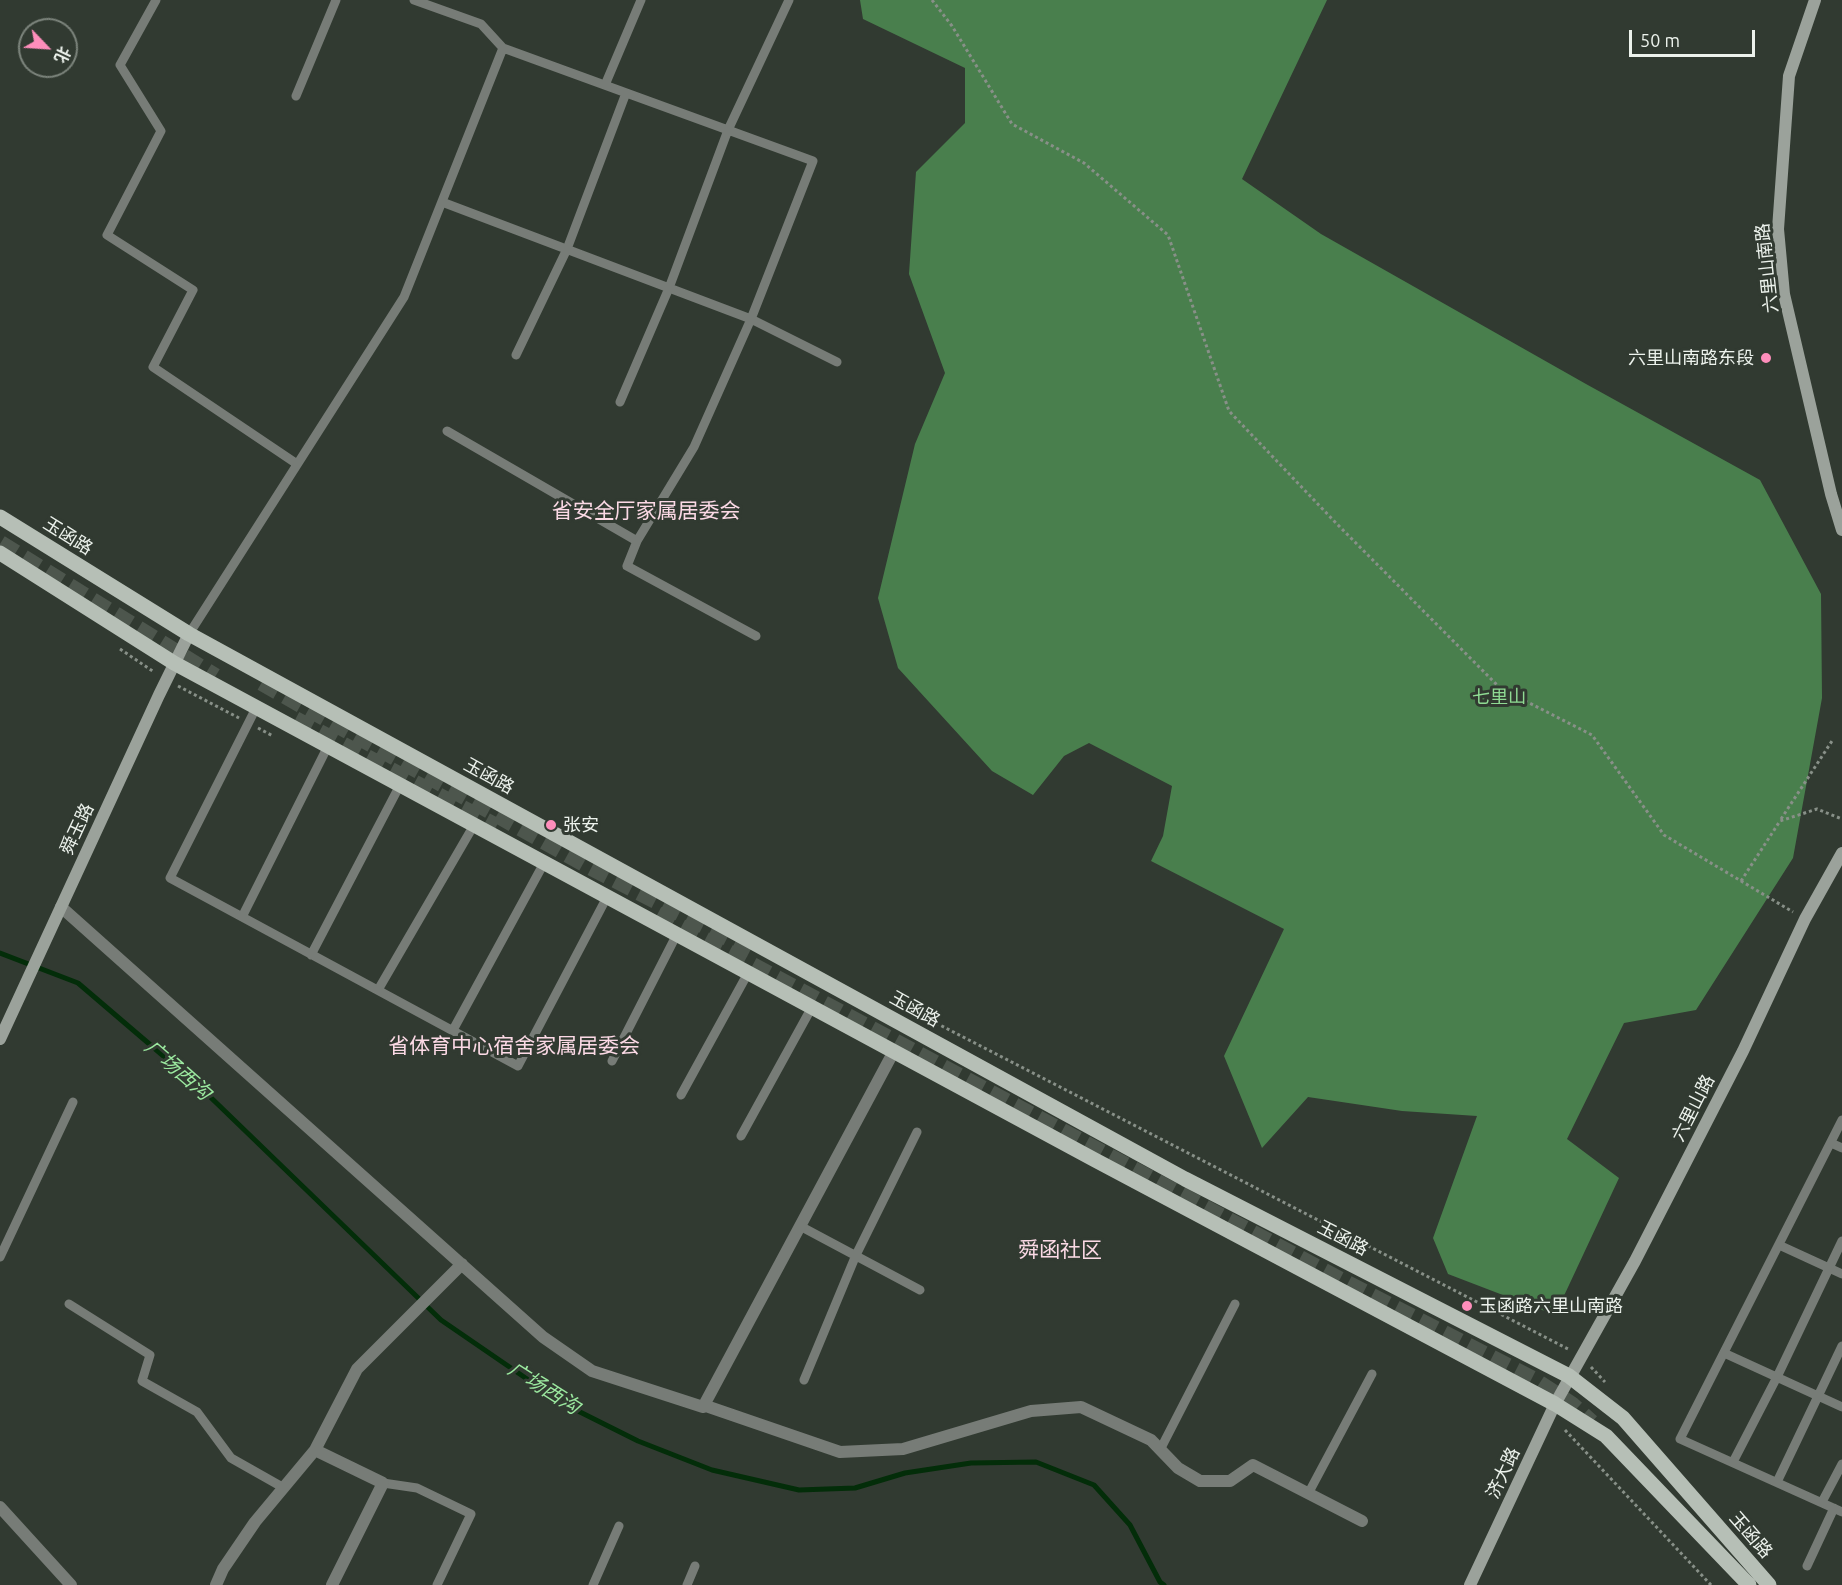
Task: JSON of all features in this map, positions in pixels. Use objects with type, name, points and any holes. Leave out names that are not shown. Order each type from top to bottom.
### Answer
[{"type":"main road","name":"六里山南路","points":[[1815,0],[1790,76],[1778,229],[1784,294],[1818,441],[1842,530]]},
{"type":"main road","name":"玉函路","points":[[0,516],[189,634],[1175,1174],[1569,1376],[1623,1418],[1769,1585]]},
{"type":"main road","name":"玉函路","points":[[0,553],[174,663],[256,708],[1555,1404],[1606,1436],[1749,1585]]},
{"type":"main road","name":"舜玉路","points":[[0,1039],[189,634]]},
{"type":"main road","name":"六里山路","points":[[1569,1376],[1657,1219],[1743,1051],[1805,919],[1842,853]]},
{"type":"main road","name":"济大路","points":[[1470,1585],[1569,1376]]},
{"type":"street","points":[[61,907],[543,1337],[592,1371],[703,1407],[894,1051]]},
{"type":"street","points":[[216,1585],[229,1559],[255,1522],[315,1450],[357,1369],[462,1264]]},
{"type":"street","points":[[709,1407],[840,1452],[903,1449],[1031,1411],[1081,1407],[1151,1440],[1178,1468],[1200,1481],[1230,1481],[1253,1465],[1362,1521]]},
{"type":"street","points":[[315,1450],[383,1483],[332,1585]]},
{"type":"street","points":[[0,1507],[71,1585]]},
{"type":"lane","points":[[156,0],[120,65],[161,131],[107,235],[194,290],[153,367],[297,464]]},
{"type":"lane","points":[[296,96],[336,0]]},
{"type":"lane","points":[[414,0],[481,24],[503,48],[813,161],[751,319],[694,447],[637,541],[627,566],[756,636]]},
{"type":"lane","points":[[605,85],[641,0]]},
{"type":"lane","points":[[620,402],[669,288],[728,130],[789,0]]},
{"type":"lane","points":[[189,634],[404,297],[503,48]]},
{"type":"lane","points":[[516,355],[567,249],[626,93]]},
{"type":"lane","points":[[442,202],[751,319],[837,362]]},
{"type":"lane","points":[[447,431],[637,541]]},
{"type":"lane","points":[[256,708],[170,878],[311,955],[518,1066],[607,897]]},
{"type":"lane","points":[[242,917],[328,746]]},
{"type":"lane","points":[[311,955],[400,785]]},
{"type":"lane","points":[[378,990],[474,825]]},
{"type":"lane","points":[[453,1030],[544,863]]},
{"type":"lane","points":[[612,1060],[677,934]]},
{"type":"lane","points":[[681,1095],[748,973]]},
{"type":"lane","points":[[741,1136],[812,1007]]},
{"type":"lane","points":[[0,1257],[73,1102]]},
{"type":"lane","points":[[1807,1566],[1838,1510],[1680,1439],[1842,1120]]},
{"type":"lane","points":[[804,1380],[856,1255],[918,1132]]},
{"type":"lane","points":[[1831,1143],[1842,1148]]},
{"type":"lane","points":[[800,1226],[920,1290]]},
{"type":"lane","points":[[1733,1462],[1777,1377],[1842,1241]]},
{"type":"lane","points":[[1779,1245],[1842,1274]]},
{"type":"lane","points":[[69,1304],[150,1356],[142,1381],[196,1412],[231,1458],[284,1488]]},
{"type":"lane","points":[[1160,1450],[1235,1304]]},
{"type":"lane","points":[[1777,1482],[1842,1346]]},
{"type":"lane","points":[[1724,1353],[1842,1407]]},
{"type":"lane","points":[[1308,1494],[1372,1374]]},
{"type":"lane","points":[[1822,1502],[1842,1464]]},
{"type":"lane","points":[[383,1483],[417,1488],[471,1514],[437,1585]]},
{"type":"lane","points":[[593,1585],[619,1526]]},
{"type":"lane","points":[[687,1585],[695,1566]]},
{"type":"path","points":[[932,0],[952,26],[1012,124],[1084,163],[1168,235],[1229,411],[1335,522],[1500,688],[1592,735],[1664,835],[1805,919]]},
{"type":"path","points":[[1741,881],[1832,741]]},
{"type":"path","points":[[1780,821],[1817,809],[1842,819]]},
{"type":"green space","name":"七里山","points":[[860,0],[1327,0],[1242,179],[1321,234],[1760,480],[1821,594],[1822,698],[1793,858],[1696,1010],[1624,1023],[1567,1139],[1619,1178],[1555,1315],[1448,1274],[1433,1238],[1477,1116],[1402,1111],[1308,1097],[1262,1148],[1224,1056],[1284,929],[1151,861],[1163,836],[1172,786],[1089,743],[1064,756],[1033,795],[992,771],[898,668],[878,598],[915,444],[945,373],[909,274],[916,172],[965,123],[965,68],[863,19]]},
{"type":"waterway","name":"广场西沟","points":[[0,953],[78,983],[202,1089],[441,1320],[562,1403],[638,1441],[712,1470],[799,1490],[855,1488],[905,1473],[971,1463],[1036,1462],[1094,1485],[1130,1525],[1160,1582],[1164,1585]]},
{"type":"tunnel","points":[[0,544],[215,677]]},
{"type":"tunnel","points":[[262,682],[586,864],[751,949]]},
{"type":"tunnel","points":[[295,720],[496,827]]},
{"type":"tunnel","points":[[657,915],[1337,1279],[1533,1380],[1571,1405],[1591,1423]]},
{"type":"place","name":"六里山南路东段","points":[[1766,358]]},
{"type":"place","name":"张安","points":[[551,825]]},
{"type":"place","name":"玉函路六里山南路","points":[[1467,1306]]},
{"type":"district","name":"省安全厅家属居委会","points":[[646,511]]},
{"type":"district","name":"省体育中心宿舍家属居委会","points":[[514,1046]]},
{"type":"district","name":"舜函社区","points":[[1060,1250]]}]
